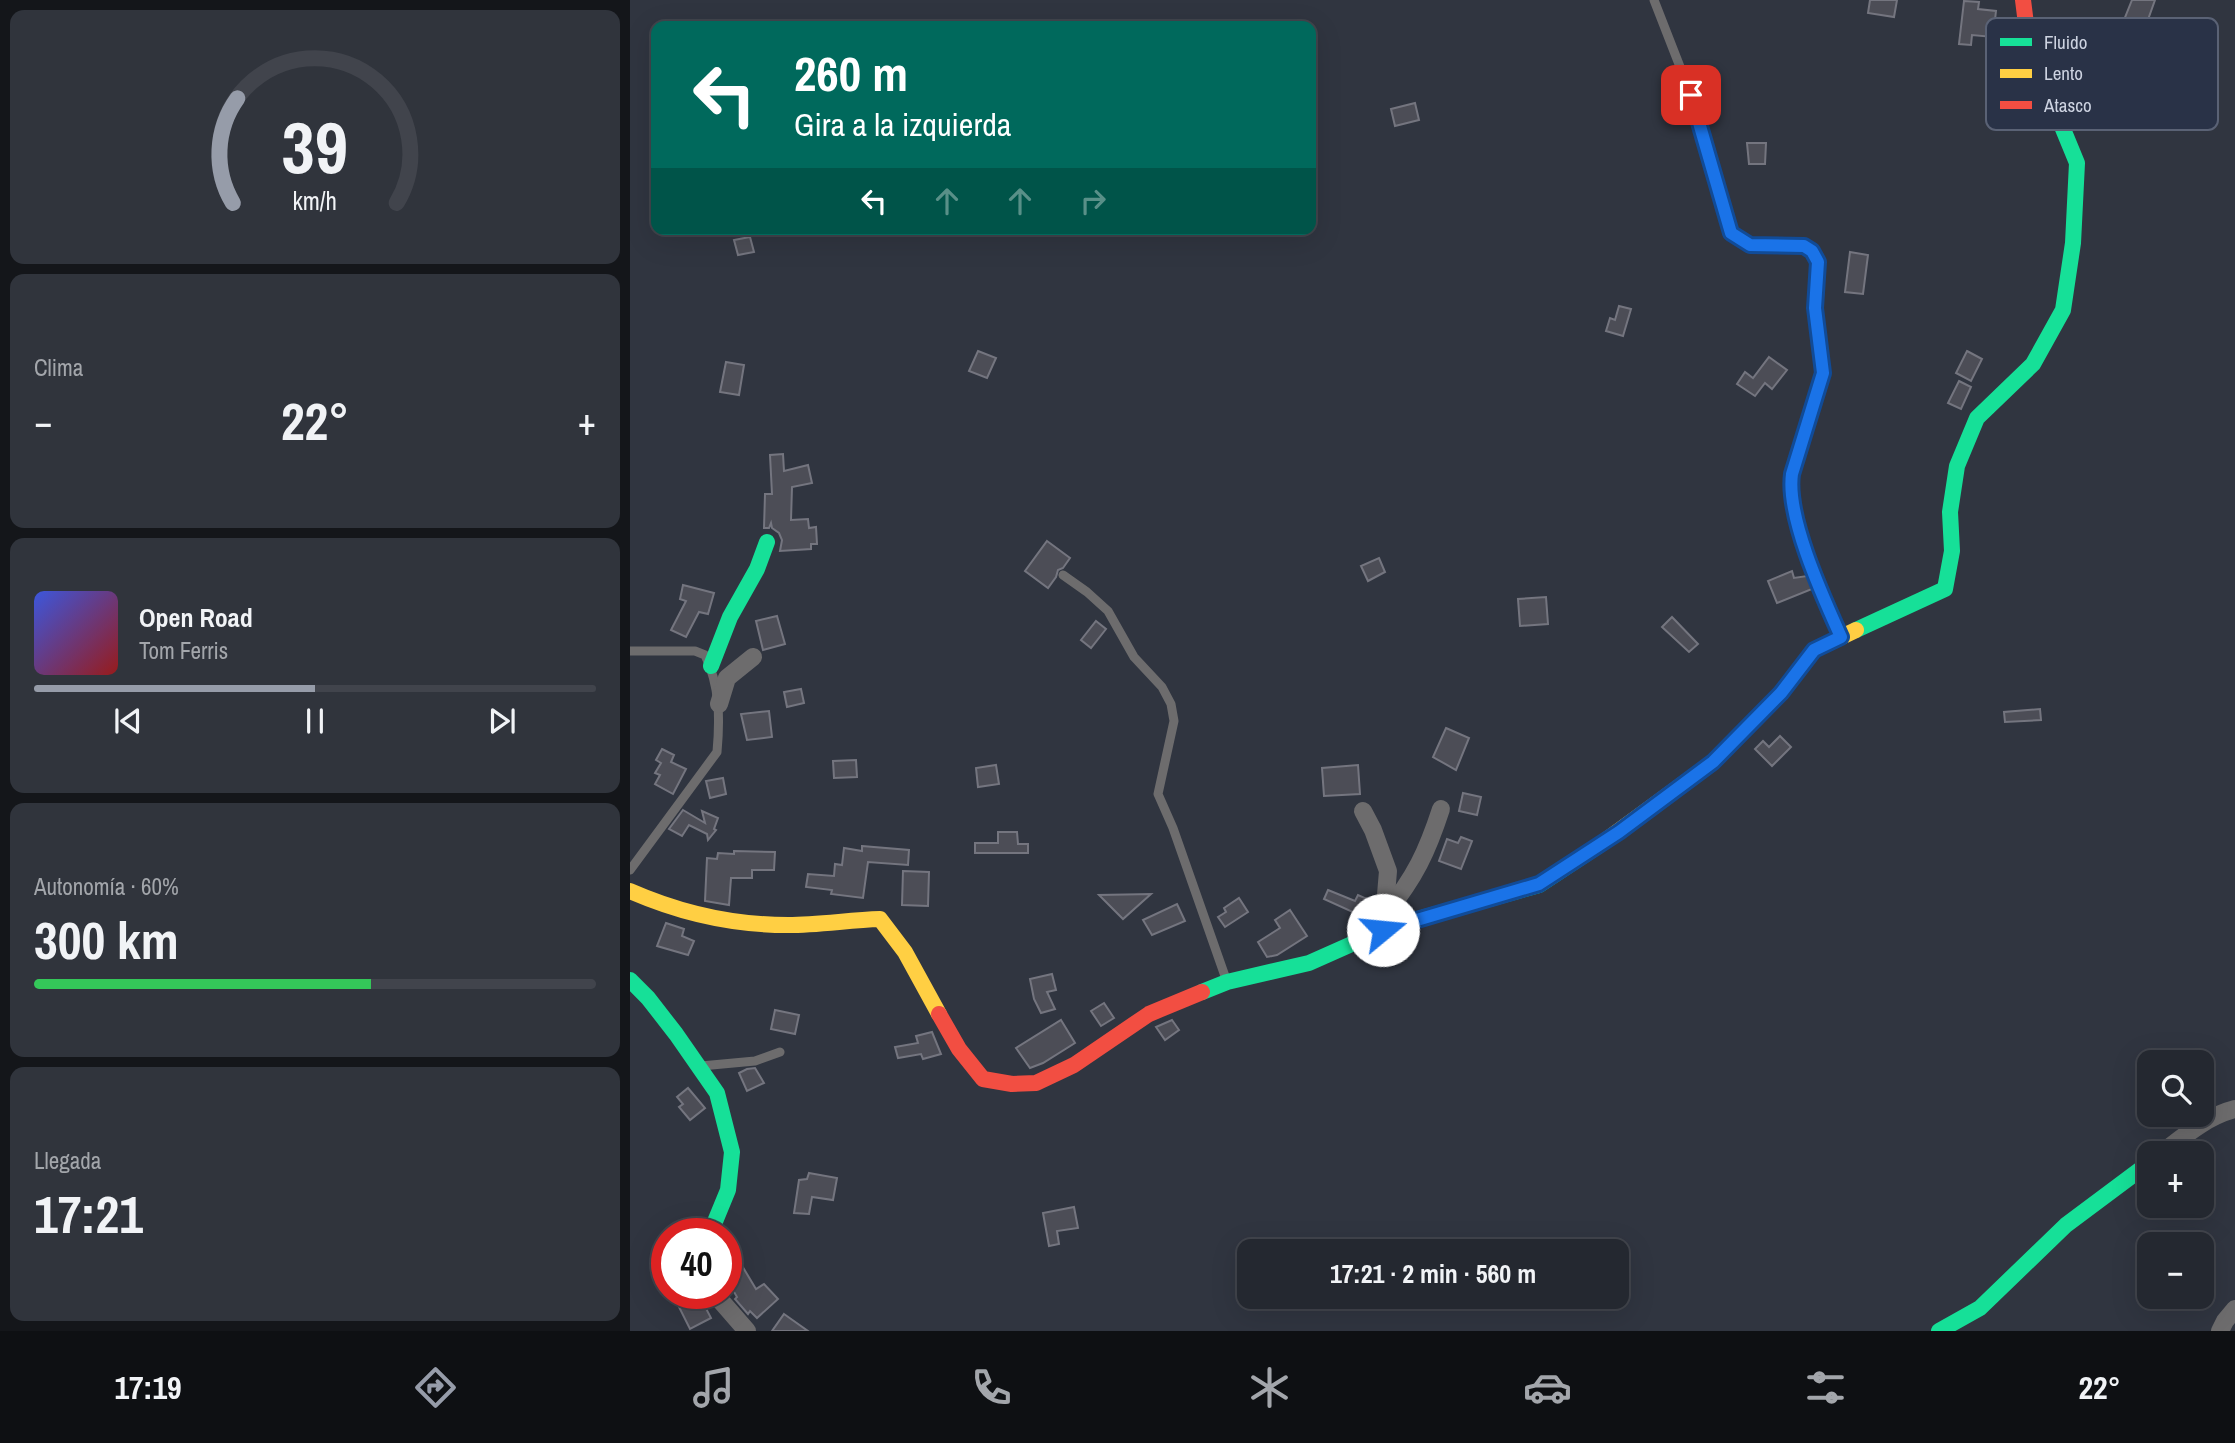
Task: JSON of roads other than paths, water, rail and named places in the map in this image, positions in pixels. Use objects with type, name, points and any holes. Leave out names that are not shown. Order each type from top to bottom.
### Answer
[{"type":"street","points":[[2023,0],[2025,18]]},
{"type":"street","points":[[630,891],[662,906],[711,919],[778,925],[880,919],[905,951],[959,1049],[983,1079],[1012,1084],[1036,1083],[1074,1065],[1149,1014],[1227,982],[1309,963],[1385,921],[1539,884],[1619,832],[1713,762],[1781,693],[1814,650],[1945,589],[1952,551],[1950,512],[1957,466],[1977,418],[2033,364],[2063,310],[2073,243],[2077,163],[2063,130]]},
{"type":"street","points":[[711,666],[730,617],[757,569],[767,542]]},
{"type":"street","points":[[719,704],[727,678],[753,657]]},
{"type":"street","points":[[1385,921],[1408,887],[1428,847],[1441,809]]},
{"type":"street","points":[[1363,811],[1388,871],[1385,921]]},
{"type":"street","points":[[630,980],[648,998],[718,1093],[732,1152],[728,1190],[716,1218]]},
{"type":"street","points":[[2178,1141],[2222,1112],[2235,1110]]},
{"type":"street","points":[[1939,1331],[1980,1308],[2066,1225],[2137,1172]]},
{"type":"street","points":[[728,1309],[747,1331]]},
{"type":"street","points":[[2220,1331],[2235,1309]]},
{"type":"lane","points":[[1654,0],[1691,95],[1731,233],[1750,245],[1804,246],[1812,251],[1818,262],[1815,308],[1823,373],[1792,474],[1791,489],[1794,511],[1819,589],[1841,637]]},
{"type":"lane","points":[[1063,575],[1108,611],[1134,657],[1162,687],[1171,704],[1174,721],[1158,794],[1173,828],[1227,982]]},
{"type":"lane","points":[[630,650],[695,651],[705,655],[711,666],[719,704],[717,752],[630,870]]},
{"type":"lane","points":[[699,1066],[755,1062],[780,1052]]}]
